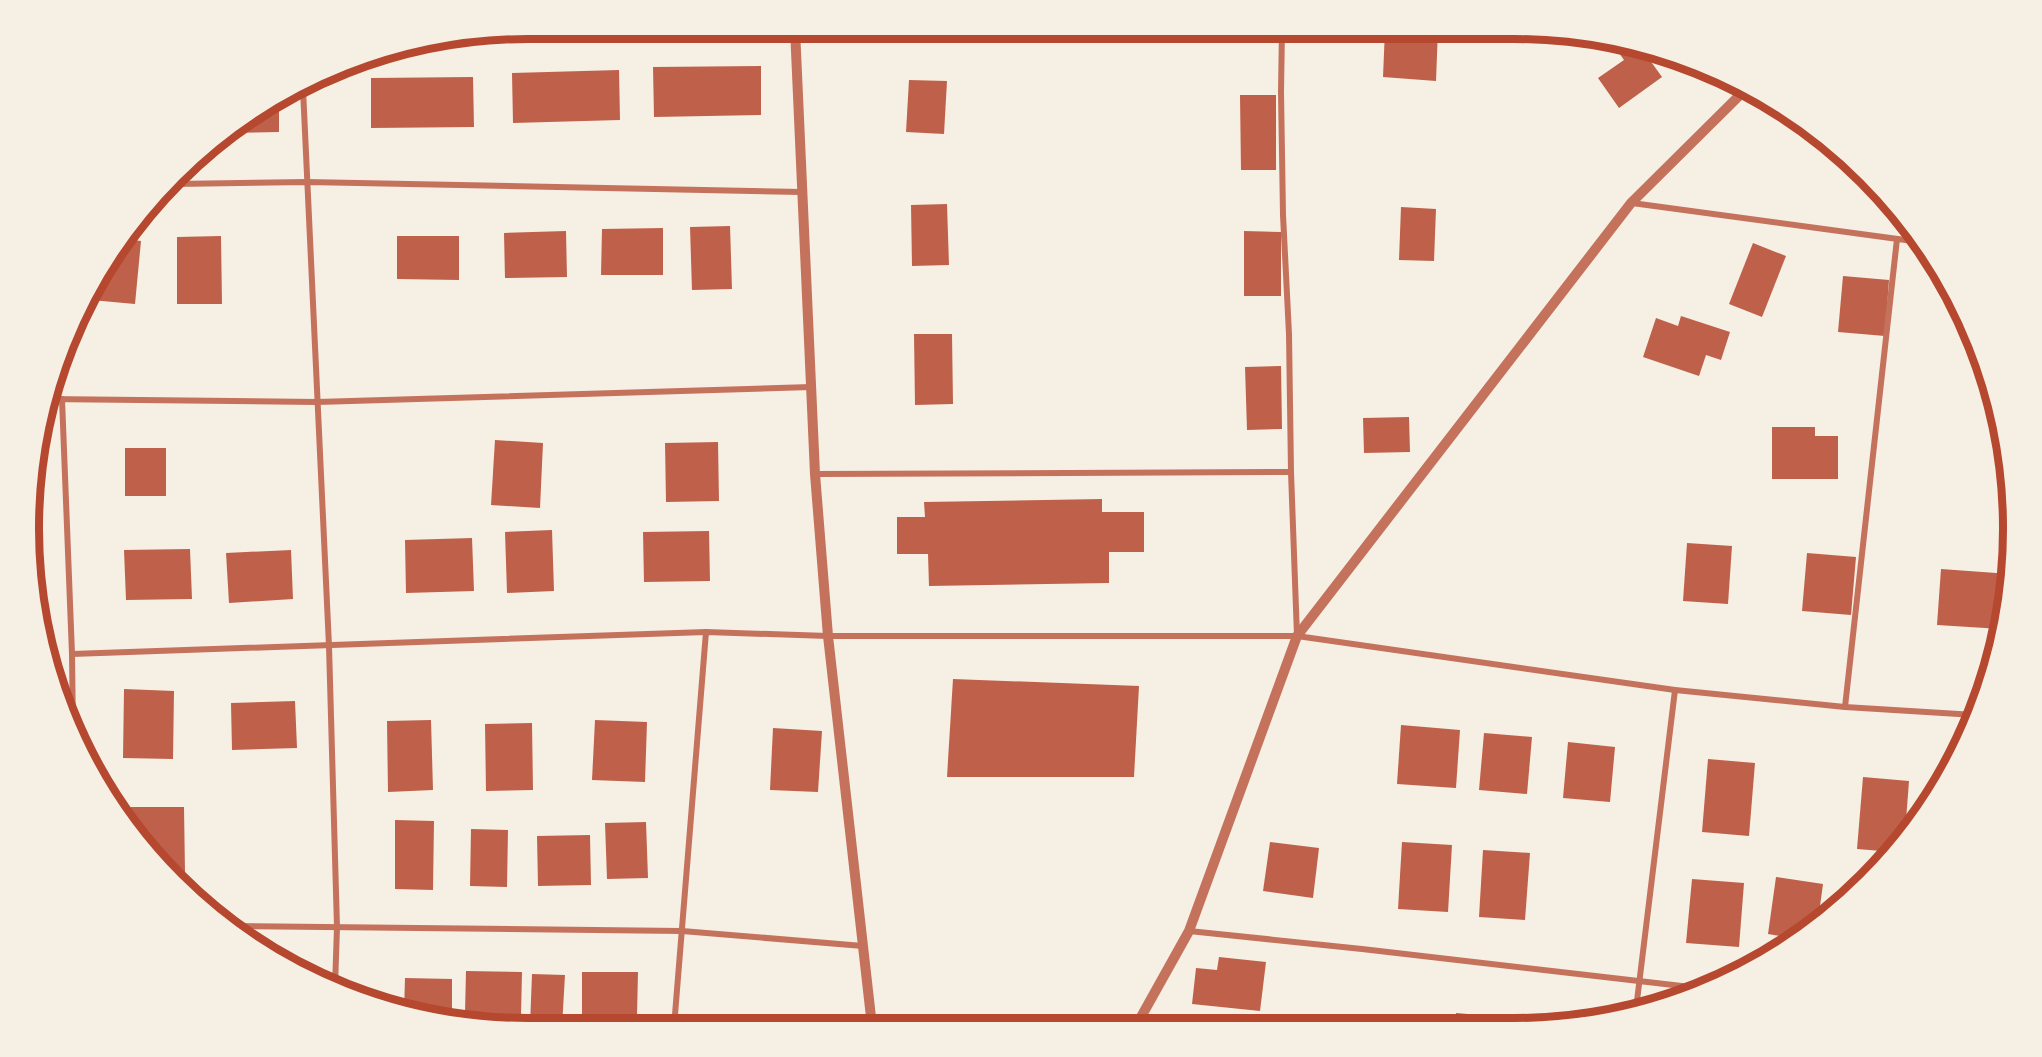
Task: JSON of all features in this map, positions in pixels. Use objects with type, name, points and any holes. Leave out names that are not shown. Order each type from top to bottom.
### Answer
[{"type":"street","points":[[795,39],[815,474],[828,636],[871,1018]]},
{"type":"street","points":[[1282,39],[1282,148],[1297,636]]},
{"type":"street","points":[[303,94],[329,646],[337,927],[335,978]]},
{"type":"street","points":[[1141,1018],[1190,931],[1297,636],[1631,203],[1741,95]]},
{"type":"street","points":[[180,184],[307,182],[801,192]]},
{"type":"street","points":[[1631,203],[1909,241]]},
{"type":"street","points":[[1845,707],[1897,239]]},
{"type":"street","points":[[57,399],[317,402],[812,387]]},
{"type":"street","points":[[62,399],[73,707]]},
{"type":"street","points":[[815,474],[1291,472]]},
{"type":"street","points":[[72,654],[706,632],[828,636],[1297,636],[1675,690],[1845,707],[1967,714]]},
{"type":"street","points":[[675,1018],[706,632]]},
{"type":"street","points":[[1637,1002],[1675,690]]},
{"type":"street","points":[[243,926],[682,931],[863,946]]},
{"type":"street","points":[[1190,931],[1688,986]]},
{"type":"building","points":[[1385,39],[1438,39],[1436,81],[1383,77]]},
{"type":"building","points":[[1617,50],[1649,59],[1662,77],[1619,108],[1598,78],[1624,60]]},
{"type":"building","points":[[761,66],[761,115],[654,117],[653,67]]},
{"type":"building","points":[[619,70],[620,120],[513,123],[512,73]]},
{"type":"building","points":[[473,77],[474,127],[371,128],[371,78]]},
{"type":"building","points":[[909,80],[947,81],[944,134],[906,132]]},
{"type":"building","points":[[1240,95],[1276,95],[1276,170],[1241,170]]},
{"type":"building","points":[[279,108],[279,132],[241,133]]},
{"type":"building","points":[[947,204],[949,265],[912,266],[911,205]]},
{"type":"building","points":[[1401,207],[1436,209],[1434,261],[1399,260]]},
{"type":"building","points":[[730,226],[732,289],[692,290],[690,227]]},
{"type":"building","points":[[663,228],[663,275],[601,275],[602,229]]},
{"type":"building","points":[[566,231],[567,277],[505,278],[504,233]]},
{"type":"building","points":[[1244,231],[1281,232],[1281,296],[1244,296]]},
{"type":"building","points":[[221,236],[222,304],[177,304],[177,237]]},
{"type":"building","points":[[397,236],[459,236],[459,280],[397,279]]},
{"type":"building","points":[[133,240],[141,241],[135,304],[96,300]]},
{"type":"building","points":[[1753,243],[1786,256],[1762,317],[1729,304]]},
{"type":"building","points":[[1843,276],[1889,280],[1885,336],[1838,332]]},
{"type":"building","points":[[1681,316],[1730,332],[1721,360],[1706,355],[1699,376],[1643,357],[1656,318],[1678,326]]},
{"type":"building","points":[[914,334],[952,334],[953,404],[915,405]]},
{"type":"building","points":[[1281,366],[1282,429],[1247,430],[1245,367]]},
{"type":"building","points":[[1409,417],[1410,452],[1364,453],[1363,418]]},
{"type":"building","points":[[1772,427],[1815,427],[1815,436],[1838,436],[1838,479],[1772,479]]},
{"type":"building","points":[[495,440],[543,443],[540,508],[491,505]]},
{"type":"building","points":[[718,442],[719,501],[666,502],[665,443]]},
{"type":"building","points":[[125,448],[166,448],[166,496],[125,496]]},
{"type":"building","points":[[1102,499],[1102,512],[1144,512],[1144,552],[1109,552],[1109,583],[929,586],[928,554],[897,554],[897,517],[925,517],[924,502]]},
{"type":"building","points":[[552,530],[554,591],[507,593],[505,532]]},
{"type":"building","points":[[709,531],[710,581],[644,582],[643,532]]},
{"type":"building","points":[[472,538],[474,591],[406,593],[405,540]]},
{"type":"building","points":[[1687,543],[1732,546],[1728,604],[1683,601]]},
{"type":"building","points":[[190,549],[192,599],[126,600],[124,550]]},
{"type":"building","points":[[291,550],[293,599],[229,603],[226,553]]},
{"type":"building","points":[[1807,553],[1856,557],[1851,615],[1802,611]]},
{"type":"building","points":[[1941,569],[2001,573],[1993,628],[1937,625]]},
{"type":"building","points":[[953,679],[1139,686],[1134,777],[947,777]]},
{"type":"building","points":[[124,689],[174,691],[173,759],[123,758]]},
{"type":"building","points":[[295,701],[297,748],[232,750],[231,703]]},
{"type":"building","points":[[431,720],[433,790],[388,792],[387,721]]},
{"type":"building","points":[[595,720],[647,722],[645,782],[592,780]]},
{"type":"building","points":[[532,723],[533,790],[486,791],[485,724]]},
{"type":"building","points":[[1401,725],[1460,730],[1456,788],[1397,784]]},
{"type":"building","points":[[773,728],[822,731],[818,792],[770,790]]},
{"type":"building","points":[[1484,733],[1532,737],[1527,794],[1479,790]]},
{"type":"building","points":[[1568,742],[1615,747],[1610,802],[1563,798]]},
{"type":"building","points":[[1708,759],[1755,763],[1749,836],[1702,832]]},
{"type":"building","points":[[1863,777],[1909,781],[1906,821],[1902,826],[1882,851],[1857,849]]},
{"type":"building","points":[[131,807],[184,807],[185,873],[180,873],[160,851],[131,814]]},
{"type":"building","points":[[395,820],[434,821],[433,890],[395,889]]},
{"type":"building","points":[[646,822],[648,878],[607,879],[605,823]]},
{"type":"building","points":[[471,829],[508,830],[507,887],[470,886]]},
{"type":"building","points":[[590,835],[591,885],[538,886],[537,836]]},
{"type":"building","points":[[1270,842],[1319,848],[1313,898],[1263,891]]},
{"type":"building","points":[[1402,842],[1452,845],[1448,912],[1398,909]]},
{"type":"building","points":[[1483,850],[1530,853],[1525,920],[1479,917]]},
{"type":"building","points":[[1776,877],[1823,884],[1819,910],[1784,937],[1768,934]]},
{"type":"building","points":[[1692,879],[1744,883],[1739,947],[1686,943]]},
{"type":"building","points":[[1219,957],[1266,962],[1260,1011],[1192,1004],[1196,968],[1217,970]]},
{"type":"building","points":[[466,971],[522,972],[521,1015],[465,1013]]},
{"type":"building","points":[[582,972],[638,972],[637,1016],[582,1015]]},
{"type":"building","points":[[532,974],[565,975],[563,1018],[530,1018]]},
{"type":"building","points":[[405,978],[452,979],[452,1012],[404,1002]]},
{"type":"building","points":[[1456,1013],[1503,1017],[1503,1018],[1456,1018]]}]
